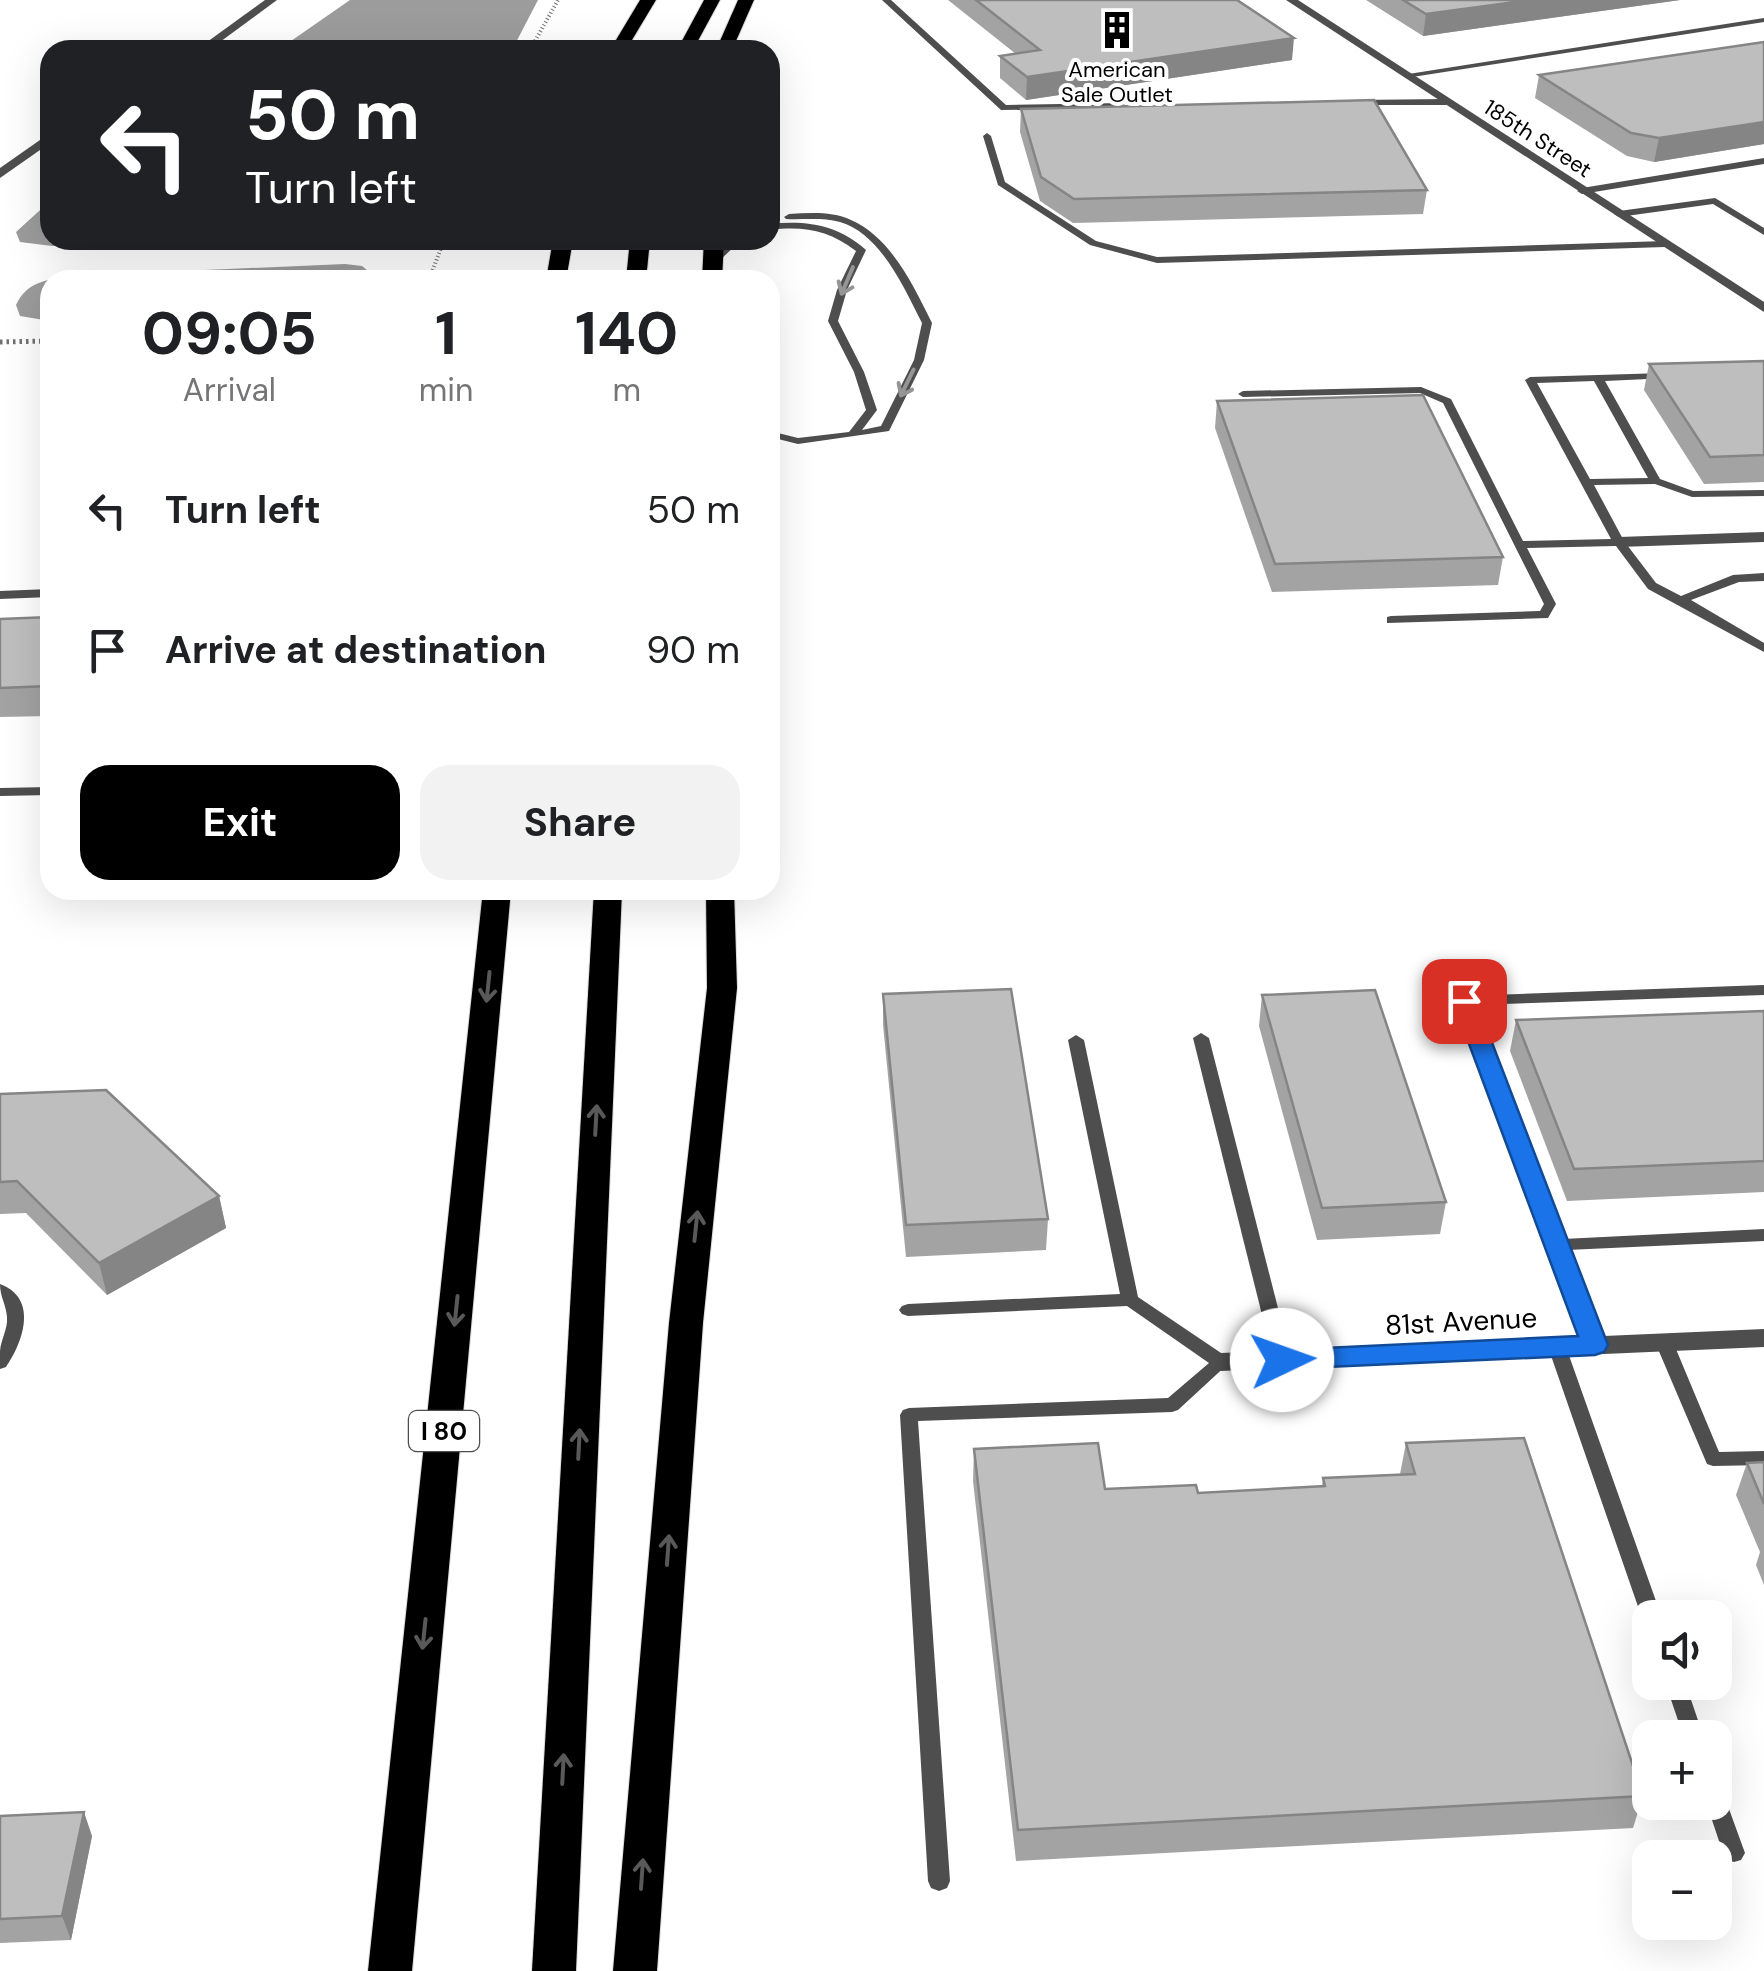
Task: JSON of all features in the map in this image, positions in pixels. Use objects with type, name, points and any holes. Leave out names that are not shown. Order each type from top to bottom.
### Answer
[{"type":"highway","points":[[624,40],[648,0]]},
{"type":"highway","points":[[690,40],[712,0]]},
{"type":"highway","points":[[728,40],[746,0]]},
{"type":"highway","name":"I 80","points":[[390,1971],[496,900]]},
{"type":"highway","points":[[554,1971],[608,900]]},
{"type":"highway","points":[[635,1971],[686,1323],[722,988],[720,900]]},
{"type":"street","points":[[216,40],[272,0]]},
{"type":"street","name":"185th Street","points":[[1291,0],[1764,308]]},
{"type":"street","points":[[0,174],[40,144]]},
{"type":"street","points":[[1618,542],[1764,538]]},
{"type":"street","name":"81st Avenue","points":[[1221,1362],[1764,1338]]},
{"type":"lane","points":[[886,0],[1004,108],[1139,106]]},
{"type":"lane","points":[[1406,75],[1764,20]]},
{"type":"lane","points":[[1350,103],[1446,102]]},
{"type":"lane","points":[[987,136],[1001,183],[1093,243],[1156,260],[1665,244]]},
{"type":"lane","points":[[1582,190],[1764,162]]},
{"type":"lane","points":[[1618,214],[1715,201],[1764,232]]},
{"type":"lane","points":[[780,222],[814,216],[848,220],[884,254],[927,322],[918,360],[885,429],[798,440],[780,436]]},
{"type":"lane","points":[[780,225],[836,230],[861,250],[842,290],[833,321],[859,372],[872,410],[852,435]]},
{"type":"lane","points":[[713,270],[728,250]]},
{"type":"lane","points":[[1671,376],[1530,380],[1618,542],[1652,586],[1764,648]]},
{"type":"lane","points":[[1596,378],[1656,480]]},
{"type":"lane","points":[[1243,394],[1422,390],[1447,401],[1550,604],[1544,615],[1391,620]]},
{"type":"lane","points":[[1586,482],[1656,480],[1692,494],[1764,493]]},
{"type":"lane","points":[[1519,545],[1618,542]]},
{"type":"lane","points":[[1681,600],[1737,578],[1764,577]]},
{"type":"lane","points":[[0,595],[40,594]]},
{"type":"lane","points":[[0,792],[40,790]]},
{"type":"lane","points":[[1595,1345],[1464,1001],[1764,990]]},
{"type":"lane","points":[[1201,1038],[1282,1360]]},
{"type":"lane","points":[[1076,1040],[1130,1300]]},
{"type":"lane","points":[[1556,1245],[1764,1235]]},
{"type":"lane","points":[[0,1290],[7,1293],[17,1312],[14,1337],[0,1362]]},
{"type":"lane","points":[[908,1310],[1130,1300],[1221,1362],[1172,1405],[909,1416],[939,1881]]},
{"type":"lane","points":[[1664,1342],[1713,1459],[1764,1458]]},
{"type":"lane","points":[[1556,1347],[1646,1600]]},
{"type":"lane","points":[[1723,1820],[1734,1853]]},
{"type":"path","points":[[536,40],[558,0]]},
{"type":"path","points":[[0,342],[40,341]]},
{"type":"shaded area","points":[[350,0],[538,0],[517,40],[292,40]]},
{"type":"shaded area","points":[[40,210],[40,244],[20,242],[16,232]]},
{"type":"shaded area","points":[[345,264],[367,270],[206,270]]},
{"type":"shaded area","points":[[40,283],[40,319],[20,316],[16,305],[31,287]]},
{"type":"building","name":"American Sale Outlet","points":[[976,0],[1237,0],[1294,38],[1027,77],[1000,56],[1040,50]]},
{"type":"building","points":[[1403,0],[1530,0],[1426,14]]},
{"type":"building","points":[[1764,42],[1764,122],[1659,138],[1631,133],[1539,75]]},
{"type":"building","points":[[1374,100],[1427,190],[1074,199],[1041,177],[1021,109]]},
{"type":"building","points":[[1764,361],[1764,455],[1710,457],[1649,364]]},
{"type":"building","points":[[1423,395],[1503,557],[1275,564],[1217,401]]},
{"type":"building","points":[[40,617],[40,686],[0,688],[0,619]]},
{"type":"building","points":[[1011,989],[1048,1219],[906,1225],[883,994]]},
{"type":"building","points":[[1375,990],[1446,1202],[1322,1208],[1262,995]]},
{"type":"building","points":[[1764,1011],[1764,1161],[1574,1169],[1516,1020]]},
{"type":"building","points":[[106,1090],[219,1196],[99,1263],[17,1181],[0,1182],[0,1094]]},
{"type":"building","points":[[1524,1438],[1632,1763],[1632,1797],[1018,1830],[974,1449],[1098,1443],[1105,1489],[1196,1485],[1198,1493],[1325,1486],[1323,1478],[1415,1474],[1406,1443]]},
{"type":"building","points":[[1764,1462],[1764,1504],[1747,1463]]},
{"type":"building","points":[[84,1812],[62,1916],[0,1919],[0,1816]]},
{"type":"place","name":"American Sale Outlet","points":[[1117,30]]},
{"type":"route","points":[[1282,1360],[1595,1345],[1464,1001]]}]
